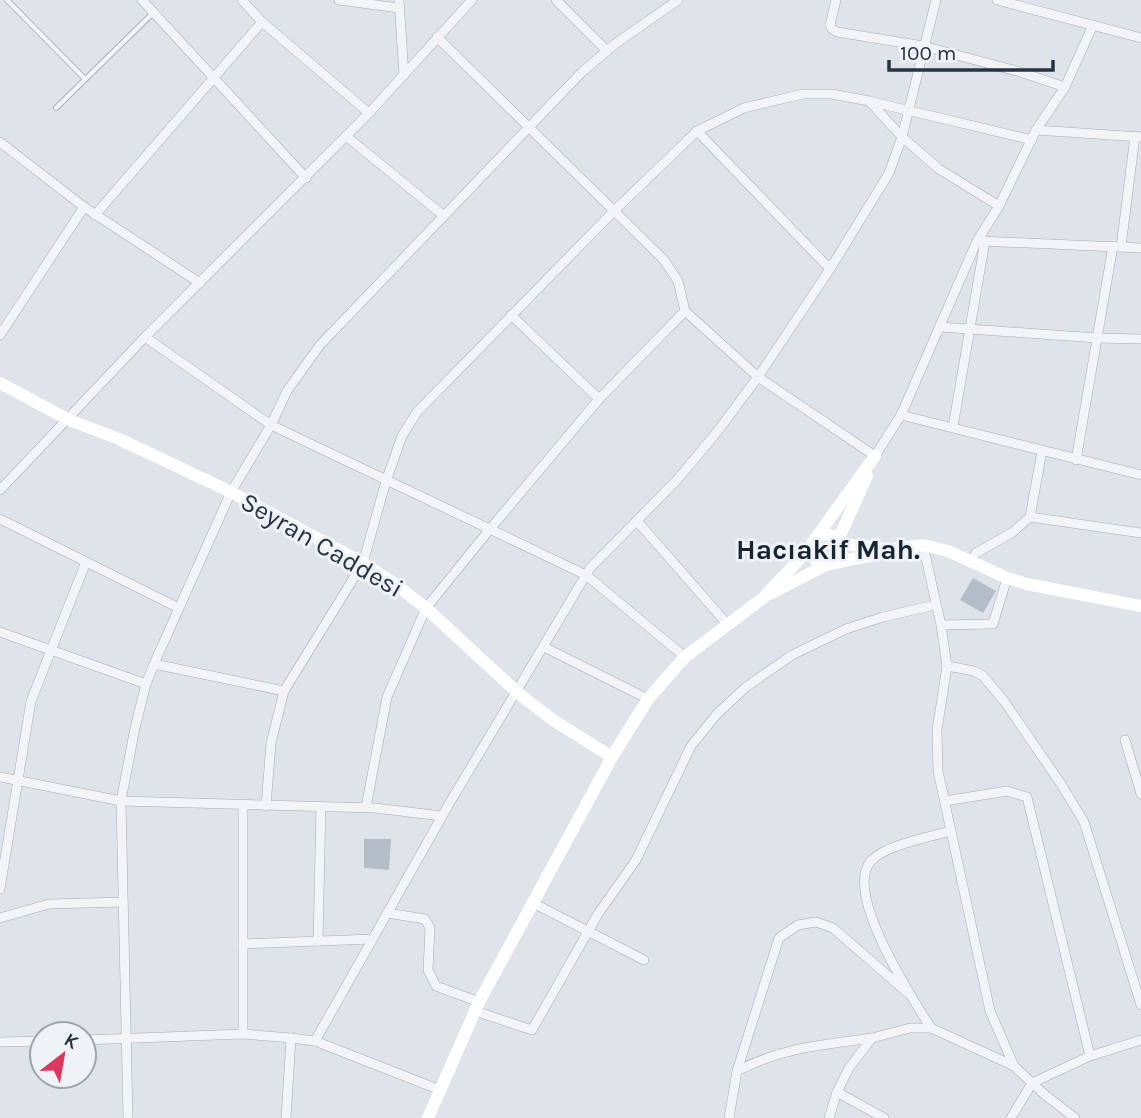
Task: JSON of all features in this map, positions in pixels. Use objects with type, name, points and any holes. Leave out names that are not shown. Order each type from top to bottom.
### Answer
[{"type":"street","points":[[142,0],[306,178]]},
{"type":"street","points":[[242,0],[262,22],[369,113]]},
{"type":"street","points":[[339,0],[399,4],[404,75]]},
{"type":"street","points":[[0,491],[145,337],[369,113],[472,0]]},
{"type":"street","points":[[556,0],[607,51]]},
{"type":"street","points":[[128,1118],[121,801],[146,684],[231,492],[271,425],[287,391],[320,345],[582,72],[678,0]]},
{"type":"street","points":[[836,0],[830,25],[834,31],[923,46],[1065,87]]},
{"type":"street","points":[[315,1041],[442,816],[586,575],[677,480],[758,377],[830,269],[888,173],[902,137],[936,0]]},
{"type":"street","points":[[997,0],[1141,38]]},
{"type":"street","points":[[95,215],[262,22]]},
{"type":"street","points":[[428,1118],[477,1007],[612,757],[648,699],[685,657],[763,597],[815,541],[876,457],[901,415],[940,327],[1036,130],[1065,87],[1093,25]]},
{"type":"street","points":[[437,37],[664,260],[678,281],[685,311],[758,377],[876,457]]},
{"type":"street","points":[[266,806],[271,743],[284,691],[363,563],[402,436],[417,412],[615,210],[697,131],[744,108],[803,94],[832,94],[1032,140]]},
{"type":"street","points":[[869,101],[902,137],[939,169],[999,206]]},
{"type":"street","points":[[1036,130],[1138,136],[1097,338],[1076,460]]},
{"type":"street","points":[[697,131],[830,269]]},
{"type":"street","points":[[346,136],[444,216]]},
{"type":"street","points":[[0,142],[95,215],[200,283]]},
{"type":"street","points":[[0,335],[84,207]]},
{"type":"street","points":[[981,241],[1141,248]]},
{"type":"street","points":[[953,427],[970,329],[981,241]]},
{"type":"street","points":[[366,807],[387,696],[426,608],[599,400],[685,311]]},
{"type":"street","points":[[511,315],[599,400]]},
{"type":"street","points":[[940,327],[1141,339]]},
{"type":"street","points":[[145,337],[271,425],[586,575],[685,657]]},
{"type":"street","name":"Seyran Caddesi","points":[[0,383],[69,420],[119,439],[231,492],[363,563],[426,608],[518,692],[553,720],[612,757]]},
{"type":"street","points":[[901,415],[1141,475]]},
{"type":"street","points":[[971,561],[984,547],[1013,532],[1030,517],[1042,452]]},
{"type":"street","points":[[763,597],[830,564],[841,555],[840,542],[876,457]]},
{"type":"street","points":[[1030,517],[1141,533]]},
{"type":"street","points":[[0,519],[179,608]]},
{"type":"street","points":[[637,521],[728,625]]},
{"type":"street","points":[[815,541],[829,534],[840,542],[889,549]]},
{"type":"street","points":[[815,541],[814,560],[830,564],[889,549],[923,545],[948,551],[1007,578],[1027,584],[1141,606]]},
{"type":"street","points":[[923,545],[947,666],[936,740],[938,771],[990,1011],[1014,1066]]},
{"type":"street","points":[[0,889],[31,701],[86,562]]},
{"type":"street","points":[[941,625],[993,624],[1007,578]]},
{"type":"street","points":[[387,913],[425,919],[430,928],[428,970],[436,986],[532,1030],[589,931],[636,860],[691,746],[717,714],[746,687],[792,655],[835,634],[883,617],[935,605]]},
{"type":"street","points":[[0,632],[146,684]]},
{"type":"street","points":[[544,647],[648,699]]},
{"type":"street","points":[[154,664],[284,691]]},
{"type":"street","points":[[947,666],[974,671],[983,676],[1004,701],[1084,822],[1141,1005]]},
{"type":"street","points":[[1125,740],[1141,794]]},
{"type":"street","points":[[0,777],[121,801],[366,807],[442,816]]},
{"type":"street","points":[[945,801],[1007,791],[1027,797],[1090,1056]]},
{"type":"street","points":[[243,806],[243,1034]]},
{"type":"street","points":[[318,941],[321,807]]},
{"type":"street","points":[[931,1028],[881,942],[864,893],[865,869],[881,852],[951,831]]},
{"type":"street","points":[[0,918],[49,904],[123,902]]},
{"type":"street","points":[[533,903],[644,960]]},
{"type":"street","points":[[729,1118],[737,1071],[779,938],[798,925],[816,922],[833,928],[909,994]]},
{"type":"street","points":[[243,944],[372,939]]},
{"type":"street","points":[[737,1071],[794,1049],[872,1038],[910,1028],[931,1028],[1014,1066],[1074,1118]]},
{"type":"street","points":[[98,1041],[243,1034],[315,1041],[440,1090]]},
{"type":"street","points":[[286,1118],[290,1038]]},
{"type":"street","points":[[829,1118],[837,1092],[849,1068],[872,1038]]},
{"type":"street","points":[[1011,1118],[1032,1083],[1090,1056],[1141,1040]]},
{"type":"street","points":[[0,1042],[28,1041]]},
{"type":"street","points":[[837,1092],[884,1118]]},
{"type":"lane","points":[[7,0],[86,79]]},
{"type":"lane","points":[[56,108],[153,12]]},
{"type":"building","points":[[973,578],[996,591],[983,613],[960,600]]},
{"type":"building","points":[[364,839],[391,839],[389,870],[364,868]]},
{"type":"district","name":"Hacıakif Mah.","points":[[828,549]]}]
